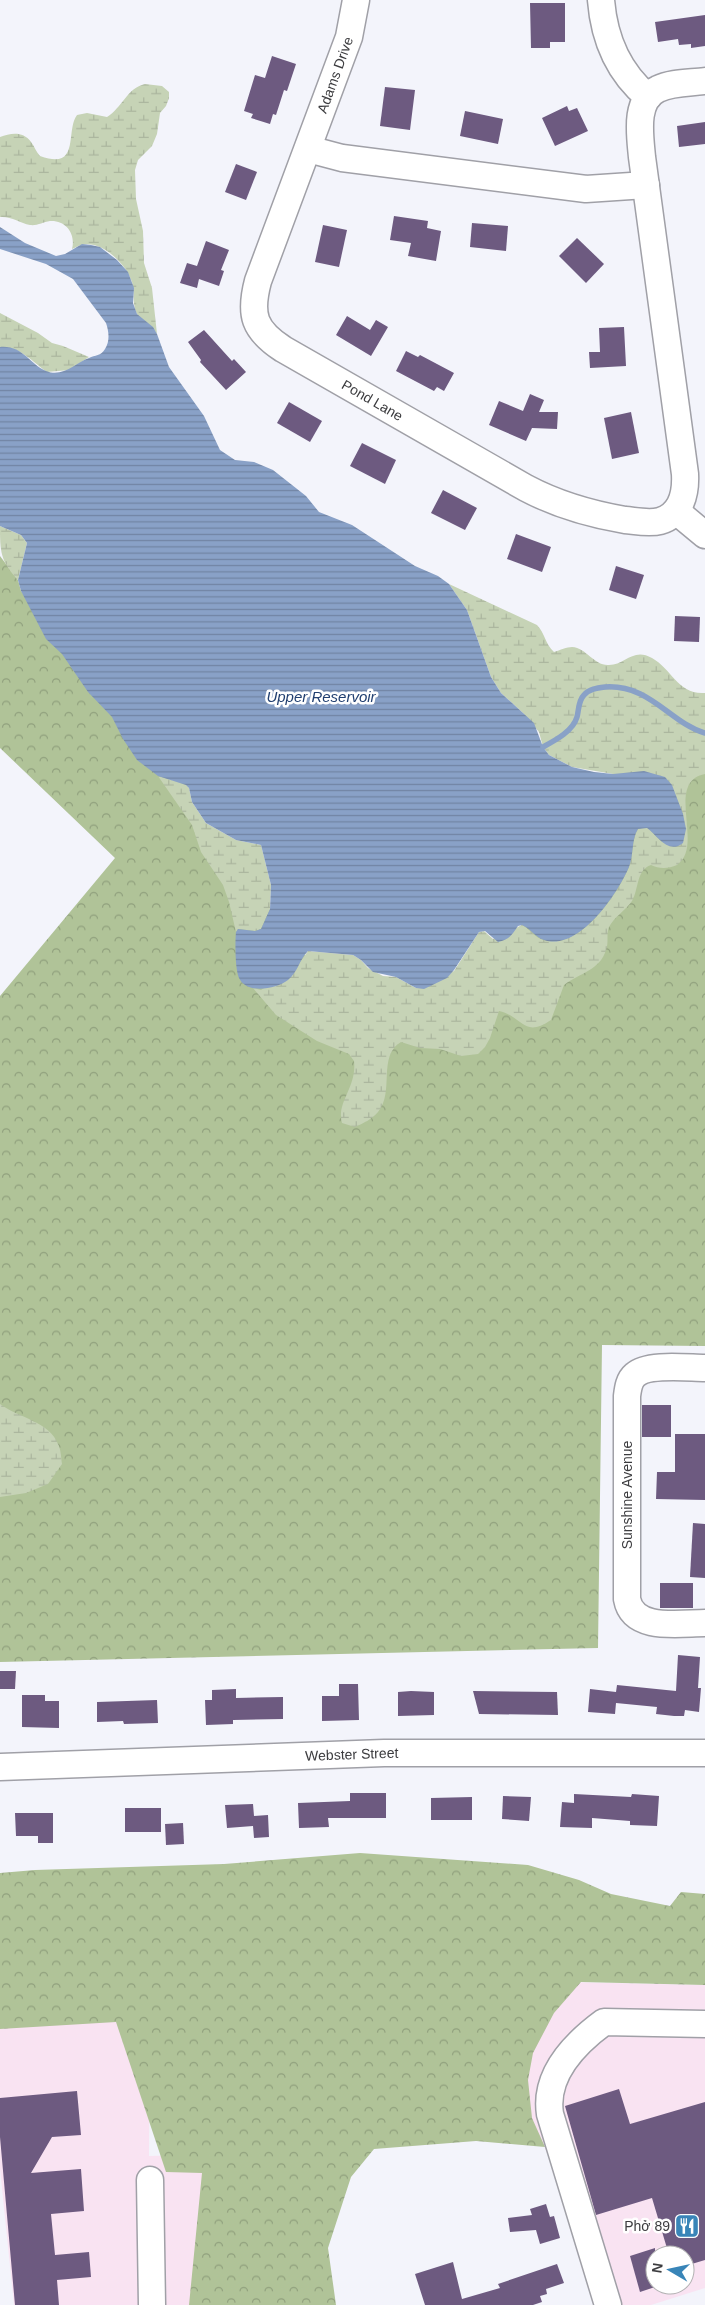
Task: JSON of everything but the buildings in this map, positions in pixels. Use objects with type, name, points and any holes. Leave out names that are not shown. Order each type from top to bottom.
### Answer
[{"type":"street","name":"Adams Drive","points":[[308,149],[349,37],[356,0]]},
{"type":"street","points":[[601,0],[605,29],[616,57],[634,84],[648,97]]},
{"type":"street","points":[[705,81],[659,88],[648,97],[640,120],[646,185],[685,474],[684,493],[676,511],[705,534]]},
{"type":"street","points":[[308,149],[342,158],[586,190],[646,185]]},
{"type":"street","name":"Pond Lane","points":[[308,149],[255,292],[253,310],[255,318],[265,336],[283,349],[526,488],[556,502],[604,516],[649,522],[660,521],[676,511]]},
{"type":"street","name":"Sunshine Avenue","points":[[705,1368],[646,1369],[634,1376],[630,1381],[628,1396],[627,1541],[627,1599],[634,1615],[639,1619],[653,1622],[705,1623]]},
{"type":"street","name":"Webster Street","points":[[0,1768],[384,1753],[705,1753]]},
{"type":"street","points":[[608,2305],[550,2114],[551,2084],[566,2059],[604,2022],[705,2024]]},
{"type":"street","points":[[150,2180],[152,2305]]},
{"type":"shaded area","points":[[471,1980],[705,1985],[705,2288],[695,2291],[695,2245],[645,2245],[645,2295],[683,2295],[651,2305],[596,2305],[552,2164]]},
{"type":"shaded area","points":[[150,1996],[149,2156],[228,2154],[207,2305],[14,2305],[0,2169],[0,1999]]},
{"type":"green space","points":[[145,84],[162,86],[169,92],[166,106],[160,113],[157,134],[152,146],[138,160],[135,170],[136,199],[143,231],[144,263],[152,288],[157,334],[136,312],[132,282],[119,261],[112,255],[90,244],[72,249],[71,233],[65,225],[56,221],[30,225],[0,217],[0,137],[13,134],[24,136],[28,138],[40,156],[53,159],[61,158],[67,154],[77,115],[87,113],[107,117],[117,109],[129,94]]},
{"type":"green space","points":[[0,313],[38,333],[52,343],[89,357],[69,370],[47,372],[20,352],[7,347],[0,347]]},
{"type":"green space","points":[[0,526],[21,535],[27,543],[18,580],[4,561],[2,555]]},
{"type":"green space","points":[[0,556],[18,580],[21,591],[385,1058],[398,1040],[686,772],[705,768],[705,1346],[602,1345],[598,1648],[0,1662],[0,996],[115,858],[0,748]]},
{"type":"green space","points":[[449,584],[537,625],[554,652],[570,647],[577,648],[604,665],[615,664],[634,655],[645,655],[659,663],[688,690],[696,693],[705,693],[705,774],[693,779],[687,789],[687,844],[685,856],[677,865],[667,868],[651,865],[646,867],[640,875],[632,901],[609,927],[607,947],[603,957],[594,967],[564,985],[551,1020],[542,1025],[529,1027],[499,1011],[490,1038],[478,1054],[461,1056],[440,1049],[420,1048],[401,1042],[394,1048],[390,1056],[383,1104],[373,1117],[355,1127],[342,1123],[341,1115],[353,1079],[354,1061],[349,1054],[317,1041],[276,1015],[253,988],[261,990],[298,965],[308,951],[353,955],[368,968],[383,976],[396,977],[416,988],[454,971],[479,932],[484,931],[493,939],[522,925],[544,940],[557,941],[571,937],[596,918],[616,892],[629,867],[634,838],[638,829],[647,827],[662,842],[683,814],[679,805],[613,774],[572,767],[549,755],[543,747],[539,732],[523,713],[501,693],[491,677],[467,610]]},
{"type":"green space","points":[[158,776],[186,784],[189,788],[192,802],[206,823],[236,840],[261,845],[271,885],[270,909],[261,929],[255,931],[238,929],[236,932],[223,885],[201,852],[192,825]]},
{"type":"green space","points":[[0,1404],[41,1425],[54,1436],[60,1449],[62,1464],[48,1484],[26,1493],[0,1497]]},
{"type":"green space","points":[[360,1853],[528,1865],[579,1880],[611,1894],[670,1906],[681,1892],[705,1894],[705,1985],[581,1982],[554,2013],[533,2053],[528,2080],[532,2118],[545,2147],[476,2141],[374,2149],[351,2177],[328,2248],[336,2305],[189,2305],[202,2173],[166,2172],[116,2022],[0,2029],[0,1873],[35,1870],[224,1864]]},
{"type":"water","name":"Upper Reservoir","points":[[0,227],[25,243],[56,256],[65,254],[82,244],[100,247],[117,260],[128,272],[134,288],[133,303],[137,314],[153,327],[169,367],[204,416],[220,450],[235,460],[254,462],[273,470],[306,496],[319,512],[352,525],[415,566],[438,576],[449,584],[467,610],[491,677],[501,693],[534,723],[543,747],[549,755],[572,767],[594,772],[613,774],[644,771],[665,777],[672,785],[683,814],[686,829],[683,843],[673,847],[668,846],[647,828],[638,829],[634,838],[631,862],[624,878],[596,918],[583,929],[570,937],[557,941],[541,939],[522,925],[518,926],[508,938],[498,942],[485,931],[479,932],[447,978],[424,989],[416,988],[396,977],[373,972],[353,955],[308,951],[294,973],[283,983],[262,989],[248,987],[243,983],[239,978],[237,968],[236,932],[238,929],[255,931],[261,929],[270,909],[271,885],[261,845],[236,840],[206,823],[192,802],[189,788],[186,785],[158,776],[137,760],[123,739],[112,717],[88,692],[62,654],[46,639],[21,591],[18,580],[27,543],[21,535],[0,526],[0,347],[14,349],[40,368],[52,373],[58,373],[102,353],[108,343],[108,330],[106,323],[73,279],[46,264],[0,249]]},
{"type":"waterway","points":[[543,747],[572,727],[577,717],[582,697],[588,691],[605,687],[621,688],[635,692],[659,705],[692,728],[705,733]]},
{"type":"place","name":"Phở 89","points":[[687,2226]]}]
